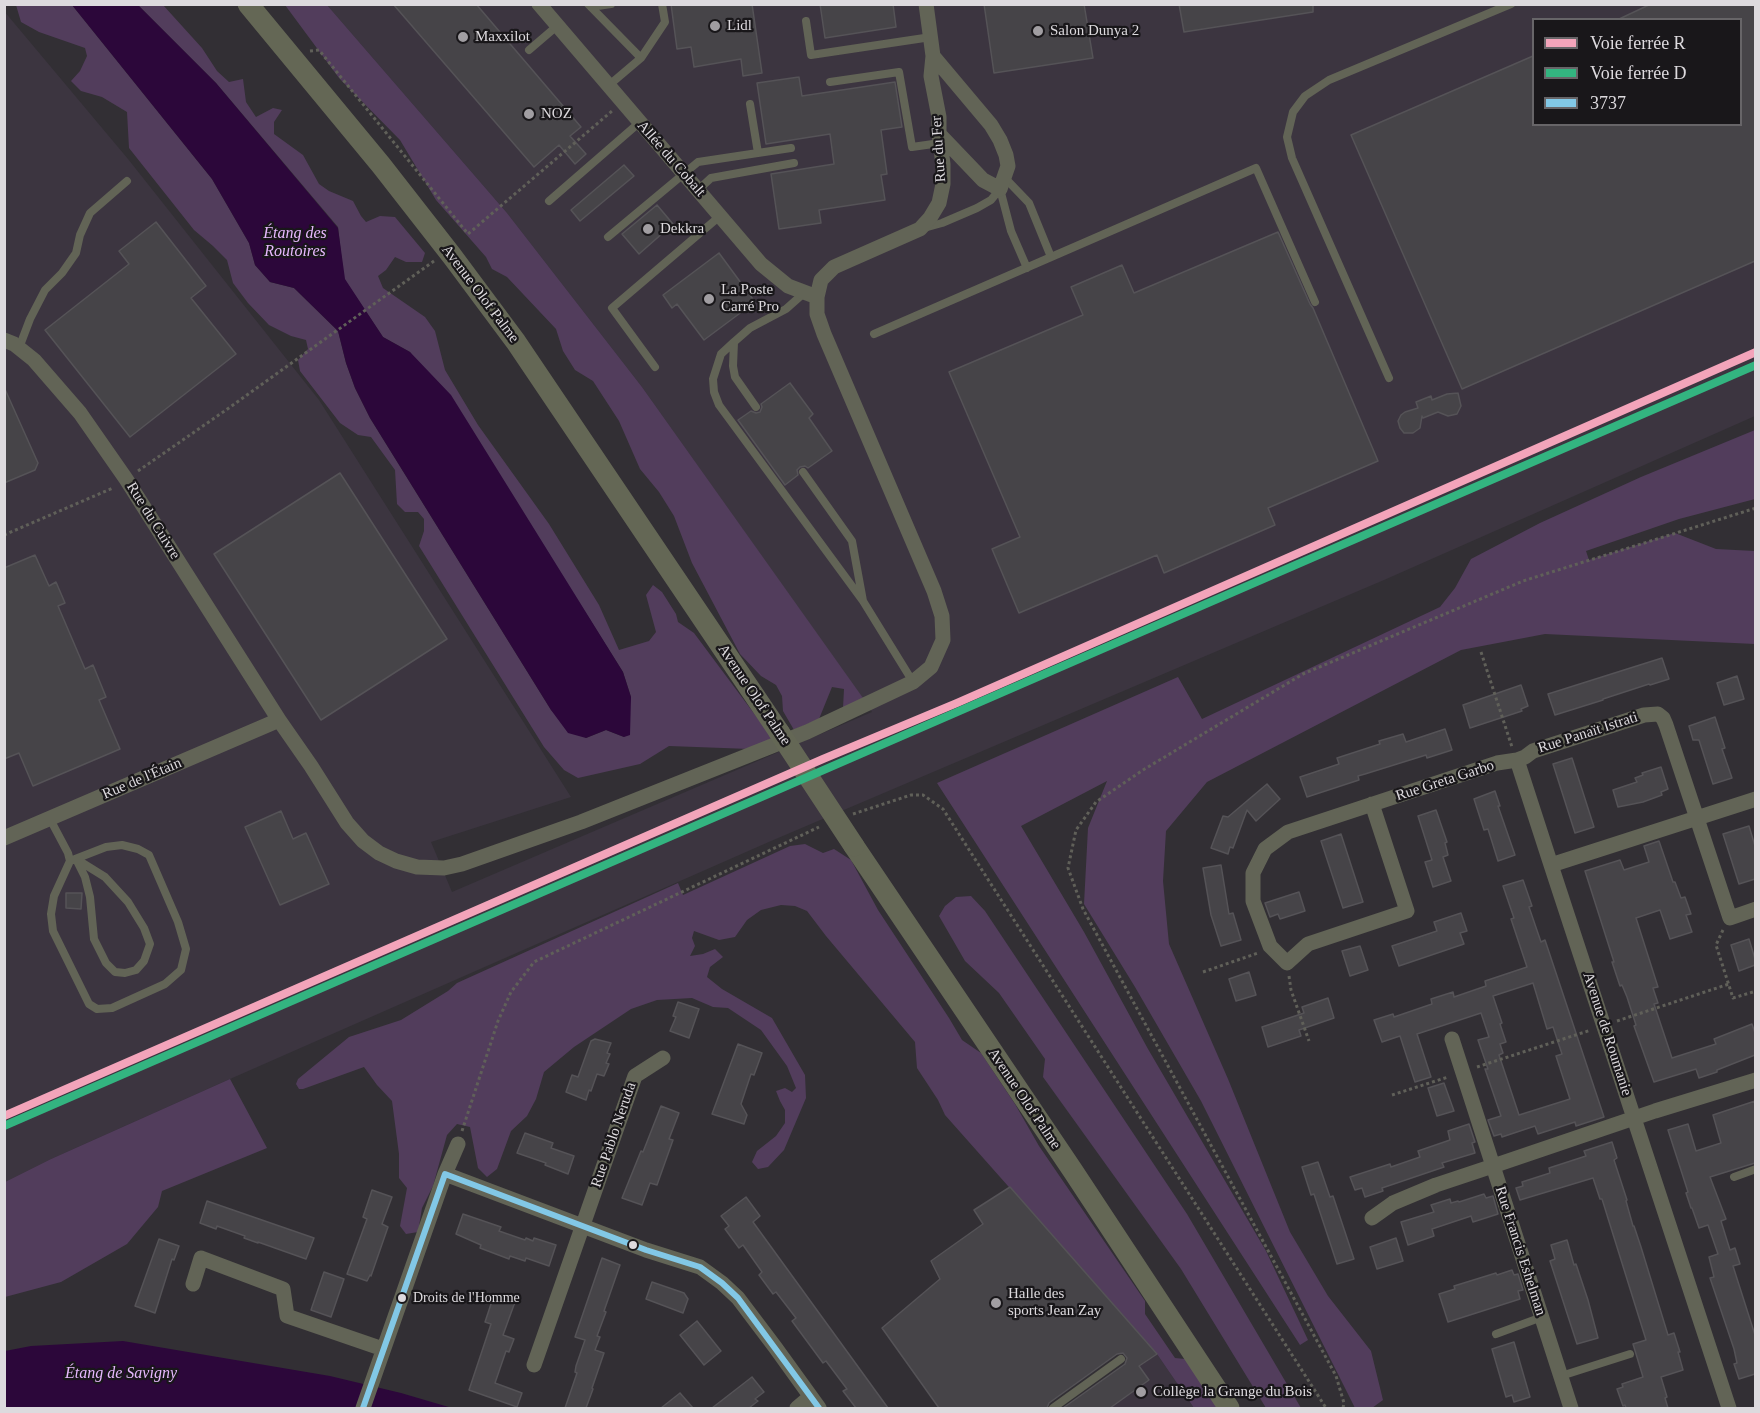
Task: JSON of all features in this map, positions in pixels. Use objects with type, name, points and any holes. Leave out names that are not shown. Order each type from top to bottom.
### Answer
[{"type":"main road","name":"Avenue Olof Palme","points":[[248,4],[381,165],[516,342],[1073,1171],[1229,1408]]},
{"type":"street","name":"Allée du Cobalt","points":[[539,4],[761,264],[788,286],[811,295]]},
{"type":"street","name":"Rue du Fer","points":[[811,295],[834,267],[920,229],[939,203],[943,184],[943,164],[939,117],[931,76],[933,56],[926,4]]},
{"type":"street","points":[[933,56],[996,133],[1006,155],[1008,166],[1002,183],[983,180],[939,138]]},
{"type":"street","points":[[811,295],[824,334],[934,591],[942,616],[943,640],[931,667],[913,682]]},
{"type":"street","name":"Rue du Cuivre","points":[[4,340],[34,360],[80,413],[126,479],[347,823],[363,841],[396,861],[417,867],[444,868],[462,864],[581,822],[807,732],[913,682]]},
{"type":"street","name":"Rue Panaït Istrati","points":[[1517,760],[1533,751],[1644,715],[1658,714],[1666,725],[1696,818]]},
{"type":"street","name":"Rue de l'Étain","points":[[4,838],[279,720]]},
{"type":"street","points":[[1517,760],[1551,865],[1755,799]]},
{"type":"street","name":"Rue Greta Garbo","points":[[1287,963],[1270,946],[1253,901],[1253,873],[1265,849],[1288,832],[1497,763],[1517,760]]},
{"type":"street","points":[[1287,963],[1308,944],[1407,911],[1372,804]]},
{"type":"street","points":[[1696,818],[1730,918],[1755,909]]},
{"type":"street","name":"Avenue de Roumanie","points":[[1551,865],[1729,1408]]},
{"type":"street","points":[[1372,1218],[1393,1203],[1436,1185],[1494,1166],[1452,1039]]},
{"type":"street","name":"Rue Pablo Neruda","points":[[534,1365],[635,1076],[663,1058]]},
{"type":"street","name":"Rue Francis Eshelman","points":[[1571,1408],[1494,1166],[1755,1080]]},
{"type":"street","points":[[363,1408],[445,1174],[458,1144]]},
{"type":"street","points":[[445,1174],[646,1250],[700,1267],[722,1283],[744,1306],[814,1403],[797,1408]]},
{"type":"street","points":[[193,1284],[201,1258],[283,1289],[287,1316],[383,1349]]},
{"type":"lane","points":[[590,6],[611,4]]},
{"type":"lane","points":[[608,86],[641,58],[665,22],[662,4]]},
{"type":"lane","points":[[1389,378],[1292,158],[1287,137],[1293,112],[1305,96],[1329,80],[1511,4]]},
{"type":"lane","points":[[590,6],[641,58]]},
{"type":"lane","points":[[806,21],[811,55],[931,37]]},
{"type":"lane","points":[[529,50],[557,26]]},
{"type":"lane","points":[[830,82],[899,72],[912,147],[939,138]]},
{"type":"lane","points":[[750,104],[758,153]]},
{"type":"lane","points":[[549,201],[639,122]]},
{"type":"lane","points":[[608,237],[698,162],[792,148]]},
{"type":"lane","points":[[698,190],[711,178],[794,163]]},
{"type":"lane","points":[[874,334],[1256,168],[1316,302]]},
{"type":"lane","points":[[19,348],[30,319],[45,290],[76,254],[80,235],[90,213],[127,181]]},
{"type":"lane","points":[[920,229],[942,223],[977,208],[991,200],[1002,183]]},
{"type":"lane","points":[[1002,183],[1029,203],[1051,257]]},
{"type":"lane","points":[[1002,183],[1011,231],[1027,268]]},
{"type":"lane","points":[[655,367],[612,308],[720,216]]},
{"type":"lane","points":[[811,295],[750,328],[721,354],[713,379],[714,392],[719,405],[863,601],[913,682]]},
{"type":"lane","points":[[735,342],[733,366],[735,377],[756,407]]},
{"type":"lane","points":[[803,472],[852,541],[863,601]]},
{"type":"lane","points":[[50,819],[68,853],[73,860],[86,877],[94,939],[106,963],[115,972],[125,973],[136,970],[144,962],[150,944],[144,928],[128,902],[105,877],[73,860]]},
{"type":"lane","points":[[122,845],[138,849],[149,855],[178,922],[186,949],[181,970],[165,984],[111,1008],[97,1009],[89,1004],[53,931],[51,914],[54,896],[73,860],[106,847],[122,845]]},
{"type":"lane","points":[[1734,1177],[1755,1169]]},
{"type":"lane","points":[[1496,1334],[1542,1317]]},
{"type":"lane","points":[[1561,1376],[1630,1354]]},
{"type":"lane","points":[[1053,1408],[1121,1359]]},
{"type":"path","points":[[305,52],[319,50],[468,234],[623,102]]},
{"type":"path","points":[[4,535],[113,488],[435,260]]},
{"type":"path","points":[[1343,1408],[1344,1403],[1336,1376],[1083,909],[1068,868],[1076,830],[1096,802],[1143,770],[1303,674],[1523,581],[1755,508]]},
{"type":"path","points":[[1481,652],[1517,760]]},
{"type":"path","points":[[846,817],[911,795],[923,795],[943,809],[1326,1408]]},
{"type":"path","points":[[458,1144],[498,1021],[511,992],[534,963],[827,824]]},
{"type":"path","points":[[1730,918],[1716,945],[1733,998],[1755,990]]},
{"type":"path","points":[[1203,972],[1253,956],[1270,946]]},
{"type":"path","points":[[1287,963],[1292,990],[1309,1041]]},
{"type":"path","points":[[1392,1095],[1729,984]]},
{"type":"shaded area","points":[[16,5],[72,5],[212,179],[249,243],[255,265],[270,282],[294,288],[338,331],[355,388],[370,418],[551,710],[586,738],[606,730],[624,737],[631,697],[623,672],[582,607],[410,352],[383,337],[344,279],[338,227],[216,83],[138,5],[163,5],[202,48],[217,71],[229,82],[243,79],[246,102],[256,117],[273,108],[282,110],[274,122],[274,134],[303,155],[319,184],[353,201],[366,222],[380,216],[395,217],[425,253],[422,262],[406,262],[395,257],[386,270],[378,276],[383,288],[425,317],[435,331],[445,370],[478,425],[549,524],[599,605],[619,650],[649,641],[656,632],[646,595],[653,585],[662,592],[676,614],[678,622],[694,633],[773,739],[750,749],[669,746],[640,764],[578,778],[564,770],[544,747],[419,546],[424,531],[424,519],[418,512],[405,512],[397,504],[395,470],[371,437],[358,435],[340,423],[300,371],[298,360],[308,349],[306,340],[291,336],[269,325],[248,303],[233,283],[227,260],[194,230],[129,148],[127,112],[102,97],[81,91],[71,81],[80,71],[87,56],[85,48],[39,32],[21,22]]},
{"type":"shaded area","points":[[285,5],[327,5],[507,213],[642,387],[863,698],[843,708],[844,689],[832,687],[819,719],[794,730],[783,711],[782,696],[776,685],[761,676],[740,654],[692,563],[674,516],[659,492],[640,469],[619,421],[593,381],[575,370],[563,351],[556,329],[507,277],[492,269],[486,257],[436,200],[400,140],[339,78]]},
{"type":"shaded area","points":[[327,5],[1755,5],[1755,416],[1384,580],[771,841],[230,1079],[5,1182],[4,11],[128,159],[319,400],[571,797],[431,842],[452,892],[872,712],[642,387],[507,213]]},
{"type":"shaded area","points":[[1755,430],[1755,499],[1679,519],[1586,551],[1589,560],[1675,533],[1716,549],[1755,551],[1755,644],[1545,634],[1461,650],[1207,782],[1166,831],[1163,881],[1169,944],[1228,1079],[1290,1232],[1328,1296],[1371,1351],[1383,1400],[1372,1408],[1355,1408],[1201,1101],[1084,904],[1088,828],[1107,781],[1021,826],[1266,1251],[1308,1340],[1300,1345],[937,783],[1178,677],[1202,719],[1440,607],[1455,588],[1471,559],[1540,523],[1641,477]]},
{"type":"shaded area","points":[[805,844],[823,853],[834,849],[851,860],[878,910],[962,1040],[981,1053],[1015,1104],[1039,1146],[1145,1301],[1145,1314],[1175,1358],[1185,1359],[1218,1408],[1194,1408],[1157,1354],[945,1115],[917,1068],[915,1042],[807,911],[795,906],[781,905],[761,910],[747,920],[735,937],[719,940],[694,931],[692,938],[695,946],[690,956],[715,949],[723,957],[710,967],[707,977],[722,989],[772,1018],[805,1075],[806,1098],[784,1150],[768,1167],[758,1169],[752,1162],[757,1151],[776,1136],[785,1123],[785,1110],[776,1091],[785,1088],[792,1092],[796,1088],[787,1066],[761,1030],[728,1008],[713,1007],[692,998],[657,1000],[631,1009],[574,1047],[544,1072],[536,1099],[527,1116],[511,1131],[497,1169],[487,1177],[478,1168],[470,1127],[457,1124],[447,1135],[433,1186],[422,1208],[418,1232],[406,1234],[400,1226],[407,1188],[399,1178],[399,1154],[392,1101],[364,1067],[303,1089],[299,1089],[296,1084],[298,1079],[349,1037],[401,1020],[457,983],[678,883],[683,895],[790,846]]},
{"type":"shaded area","points":[[971,896],[985,911],[1187,1214],[1301,1408],[1266,1408],[1181,1269],[1043,1077],[1045,1059],[999,993],[965,961],[939,916],[945,906],[956,897]]},
{"type":"shaded area","points":[[230,1079],[267,1148],[162,1191],[158,1207],[127,1244],[61,1282],[5,1297],[5,1182]]},
{"type":"shaded area","name":"Collège la Grange du Bois","points":[[1157,1354],[1194,1408],[1074,1408]]},
{"type":"water","name":"Étang des Routoires","points":[[72,5],[138,5],[216,83],[338,228],[345,279],[383,337],[410,352],[451,395],[623,672],[631,697],[630,735],[624,737],[606,730],[586,738],[568,733],[551,710],[370,418],[355,388],[338,331],[294,288],[270,282],[255,265],[249,243],[212,179]]},
{"type":"water","name":"Étang de Savigny","points":[[123,1341],[330,1376],[452,1408],[5,1408],[5,1351],[31,1346]]},
{"type":"building","points":[[393,4],[476,4],[581,127],[570,136],[586,154],[575,164],[559,145],[534,167]]},
{"type":"building","name":"Lidl","points":[[671,4],[752,4],[762,73],[743,76],[741,59],[694,67],[691,47],[677,49]]},
{"type":"building","points":[[820,4],[893,4],[896,27],[825,38]]},
{"type":"building","name":"Salon Dunya 2","points":[[984,4],[1084,4],[1093,58],[994,73]]},
{"type":"building","points":[[1179,4],[1313,4],[1313,12],[1184,32]]},
{"type":"building","points":[[1651,4],[1755,4],[1755,261],[1462,389],[1351,135],[1532,56],[1532,126],[1742,126],[1742,18],[1621,18]]},
{"type":"building","points":[[799,77],[802,96],[895,82],[902,127],[881,130],[887,174],[881,175],[885,200],[819,210],[821,223],[779,229],[771,174],[834,164],[830,134],[766,144],[757,83]]},
{"type":"building","points":[[624,165],[634,176],[580,221],[571,210]]},
{"type":"building","name":"Dekkra","points":[[657,205],[673,224],[639,254],[622,234]]},
{"type":"building","points":[[156,222],[206,286],[191,298],[236,354],[130,437],[45,330],[129,264],[119,251]]},
{"type":"building","points":[[1278,232],[1378,461],[1268,508],[1275,525],[1164,573],[1157,555],[1019,613],[992,549],[1020,537],[949,372],[1083,315],[1071,287],[1122,265],[1134,293]]},
{"type":"building","name":"La Poste Carré Pro","points":[[719,253],[755,302],[704,340],[677,304],[672,308],[663,295]]},
{"type":"building","points":[[790,383],[813,414],[809,418],[832,451],[808,468],[800,467],[797,470],[798,475],[785,485],[738,420],[751,411],[760,412],[761,404]]},
{"type":"building","points":[[4,387],[38,463],[35,470],[4,483]]},
{"type":"building","points":[[1458,393],[1461,406],[1457,414],[1448,416],[1438,412],[1423,418],[1422,416],[1420,428],[1413,433],[1404,433],[1400,428],[1398,421],[1401,415],[1418,408],[1416,402],[1431,396],[1432,400],[1447,394]]},
{"type":"building","points":[[340,473],[447,639],[321,720],[214,554]]},
{"type":"building","points":[[35,555],[49,586],[56,582],[65,603],[58,606],[85,669],[93,665],[106,697],[99,700],[120,749],[33,786],[19,753],[4,759],[4,568]]},
{"type":"building","points":[[1662,658],[1669,679],[1555,715],[1548,694]]},
{"type":"building","points":[[1737,676],[1744,699],[1724,705],[1717,683]]},
{"type":"building","points":[[1521,685],[1528,706],[1521,709],[1522,711],[1470,728],[1463,705]]},
{"type":"building","points":[[1715,717],[1725,748],[1722,749],[1732,778],[1713,784],[1699,740],[1693,740],[1689,726]]},
{"type":"building","points":[[1445,729],[1452,750],[1427,758],[1426,755],[1358,776],[1359,780],[1307,797],[1300,777],[1339,764],[1337,758],[1403,734],[1406,742]]},
{"type":"building","points":[[1572,758],[1594,827],[1575,833],[1553,764]]},
{"type":"building","points":[[1661,767],[1668,789],[1661,792],[1662,795],[1618,807],[1613,790],[1637,782],[1635,778],[1643,775],[1642,773]]},
{"type":"building","points":[[1267,784],[1280,799],[1256,821],[1247,810],[1233,848],[1230,847],[1228,854],[1211,848],[1223,816],[1228,817]]},
{"type":"building","points":[[1495,791],[1515,855],[1498,861],[1488,829],[1484,830],[1474,799]]},
{"type":"building","points":[[1436,810],[1447,842],[1445,843],[1448,855],[1443,857],[1451,881],[1433,887],[1425,862],[1432,860],[1418,816]]},
{"type":"building","points":[[281,811],[293,839],[306,833],[329,884],[280,905],[245,827]]},
{"type":"building","points":[[1749,826],[1755,846],[1755,879],[1739,884],[1723,834]]},
{"type":"building","points":[[1341,834],[1363,902],[1343,908],[1321,841]]},
{"type":"building","points":[[1659,841],[1673,882],[1681,898],[1685,897],[1691,914],[1686,915],[1692,932],[1670,939],[1660,910],[1636,918],[1658,987],[1653,988],[1658,1003],[1654,1004],[1672,1058],[1716,1044],[1714,1039],[1752,1024],[1755,1033],[1755,1055],[1699,1078],[1696,1069],[1654,1082],[1634,1026],[1636,1025],[1627,997],[1622,985],[1620,986],[1612,962],[1614,962],[1585,871],[1620,860],[1624,870],[1649,862],[1644,846]]},
{"type":"building","points":[[1221,865],[1229,914],[1233,913],[1241,940],[1221,946],[1211,915],[1203,868]]},
{"type":"building","points":[[1523,880],[1532,906],[1529,907],[1541,942],[1545,940],[1604,1117],[1576,1126],[1575,1122],[1538,1134],[1535,1126],[1502,1137],[1501,1134],[1494,1136],[1488,1120],[1501,1116],[1478,1040],[1489,1037],[1481,1013],[1417,1034],[1431,1077],[1415,1082],[1400,1036],[1382,1042],[1374,1020],[1393,1014],[1394,1017],[1432,1004],[1431,999],[1453,992],[1454,997],[1486,986],[1485,981],[1527,967],[1503,886]],"holes":[[[1533,983],[1547,1029],[1553,1027],[1562,1054],[1556,1056],[1570,1099],[1519,1115],[1499,1055],[1503,1053],[1500,1044],[1506,1042],[1493,996]]]},
{"type":"building","points":[[1299,892],[1305,911],[1280,919],[1278,914],[1270,917],[1265,903]]},
{"type":"building","points":[[66,893],[82,893],[81,909],[66,908]]},
{"type":"building","points":[[1461,913],[1467,931],[1460,933],[1464,944],[1399,966],[1392,946],[1437,931],[1434,922]]},
{"type":"building","points":[[1749,939],[1755,965],[1739,971],[1731,945]]},
{"type":"building","points":[[1360,946],[1368,970],[1350,976],[1342,951]]},
{"type":"building","points":[[1249,972],[1256,995],[1236,1001],[1229,979]]},
{"type":"building","points":[[1328,998],[1334,1018],[1299,1030],[1301,1036],[1268,1047],[1262,1027],[1304,1013],[1302,1007]]},
{"type":"building","points":[[678,1002],[699,1009],[689,1038],[670,1031],[676,1017],[673,1016]]},
{"type":"building","points":[[595,1039],[611,1043],[606,1063],[609,1064],[604,1076],[597,1074],[586,1100],[566,1092],[572,1075],[578,1077],[591,1041]]},
{"type":"building","points":[[738,1044],[762,1053],[754,1075],[751,1074],[741,1104],[747,1115],[744,1124],[712,1114]]},
{"type":"building","points":[[1444,1083],[1454,1111],[1437,1116],[1428,1088]]},
{"type":"building","points":[[1755,1101],[1755,1163],[1710,1177],[1726,1219],[1721,1221],[1730,1250],[1735,1248],[1740,1264],[1733,1266],[1755,1335],[1755,1374],[1739,1379],[1734,1364],[1737,1363],[1734,1349],[1710,1278],[1714,1277],[1709,1257],[1718,1254],[1708,1225],[1699,1228],[1686,1193],[1688,1192],[1668,1130],[1688,1124],[1696,1151],[1721,1143],[1713,1115]]},
{"type":"building","points":[[661,1106],[679,1113],[669,1139],[673,1140],[657,1185],[650,1183],[642,1205],[622,1198]]},
{"type":"building","points":[[1469,1124],[1475,1142],[1472,1143],[1475,1153],[1442,1163],[1444,1167],[1382,1188],[1383,1191],[1365,1197],[1362,1188],[1355,1190],[1350,1177],[1420,1157],[1418,1151],[1450,1140],[1448,1131]]},
{"type":"building","points":[[525,1133],[553,1143],[551,1148],[574,1156],[568,1174],[517,1153]]},
{"type":"building","points":[[1612,1142],[1617,1158],[1614,1160],[1633,1226],[1668,1335],[1674,1333],[1680,1352],[1678,1352],[1683,1370],[1661,1377],[1668,1408],[1626,1408],[1625,1405],[1623,1406],[1617,1389],[1623,1387],[1622,1384],[1643,1377],[1633,1344],[1646,1340],[1602,1199],[1600,1199],[1593,1178],[1520,1200],[1516,1188],[1523,1186],[1522,1182],[1550,1173],[1549,1168],[1586,1156],[1584,1151]]},
{"type":"building","points":[[1318,1162],[1330,1197],[1333,1196],[1354,1259],[1337,1264],[1314,1194],[1311,1195],[1302,1167]]},
{"type":"building","points":[[1010,1187],[1157,1354],[1139,1366],[1149,1380],[1110,1408],[1063,1408],[1125,1364],[1127,1358],[1123,1353],[1117,1354],[1049,1403],[1047,1408],[939,1408],[882,1328],[940,1279],[931,1261],[983,1224],[974,1210]]},
{"type":"building","points":[[372,1190],[392,1197],[382,1224],[388,1227],[371,1276],[367,1281],[347,1274],[367,1219],[363,1217]]},
{"type":"building","points":[[1484,1194],[1486,1198],[1493,1196],[1498,1214],[1473,1222],[1471,1216],[1432,1229],[1434,1236],[1408,1245],[1401,1222],[1434,1212],[1431,1205],[1450,1199],[1451,1203],[1459,1202]]},
{"type":"building","points":[[746,1197],[760,1216],[753,1222],[888,1408],[856,1408],[843,1391],[847,1389],[826,1361],[823,1363],[792,1321],[796,1318],[759,1275],[762,1272],[743,1245],[739,1248],[725,1229],[729,1226],[721,1216]]},
{"type":"building","points":[[207,1201],[314,1238],[306,1259],[244,1238],[245,1236],[217,1226],[216,1229],[200,1223]]},
{"type":"building","points":[[463,1214],[501,1227],[499,1231],[525,1240],[526,1238],[533,1241],[534,1238],[556,1245],[549,1266],[526,1258],[525,1261],[510,1256],[509,1259],[480,1248],[481,1245],[456,1234]]},
{"type":"building","points":[[1396,1238],[1403,1261],[1377,1269],[1370,1247]]},
{"type":"building","points":[[159,1239],[179,1246],[174,1260],[172,1259],[155,1313],[135,1306]]},
{"type":"building","points":[[1567,1240],[1588,1300],[1598,1338],[1577,1344],[1550,1261],[1555,1259],[1551,1245]]},
{"type":"building","points":[[602,1258],[620,1265],[597,1336],[600,1337],[595,1350],[604,1353],[586,1408],[565,1408],[585,1340],[575,1337]]},
{"type":"building","points":[[1512,1270],[1514,1275],[1518,1274],[1523,1290],[1518,1291],[1520,1299],[1448,1322],[1439,1294],[1455,1289],[1454,1286]]},
{"type":"building","points":[[324,1272],[344,1279],[331,1317],[311,1310]]},
{"type":"building","points":[[652,1282],[684,1293],[688,1299],[683,1313],[646,1299]]},
{"type":"building","points":[[494,1295],[515,1302],[503,1335],[514,1339],[509,1352],[506,1351],[495,1383],[522,1393],[517,1407],[469,1390],[491,1324],[485,1322]]},
{"type":"building","points":[[697,1321],[721,1351],[704,1365],[680,1335]]},
{"type":"building","points":[[1514,1342],[1530,1397],[1514,1402],[1512,1395],[1506,1397],[1492,1349]]},
{"type":"building","points":[[752,1377],[764,1392],[749,1408],[712,1408]]},
{"type":"building","points":[[680,1393],[693,1408],[661,1408]]},
{"type":"rail line","name":"R","points":[[4,1116],[823,759],[957,703],[1756,352]]},
{"type":"rail line","name":"D","points":[[4,1126],[1756,365]]},
{"type":"transit line","name":"3737","points":[[363,1408],[445,1174],[646,1250],[700,1267],[738,1298],[819,1408]]},
{"type":"place","name":"Lidl","points":[[715,26]]},
{"type":"place","name":"Salon Dunya 2","points":[[1038,31]]},
{"type":"place","name":"Maxxilot","points":[[463,37]]},
{"type":"place","name":"NOZ","points":[[529,114]]},
{"type":"place","name":"Dekkra","points":[[648,229]]},
{"type":"place","name":"La Poste Carré Pro","points":[[709,299]]},
{"type":"place","name":"Droits de l'Homme","points":[[402,1298]]},
{"type":"place","name":"Halle des sports Jean Zay","points":[[996,1303]]},
{"type":"place","name":"Collège la Grange du Bois","points":[[1141,1392]]}]
